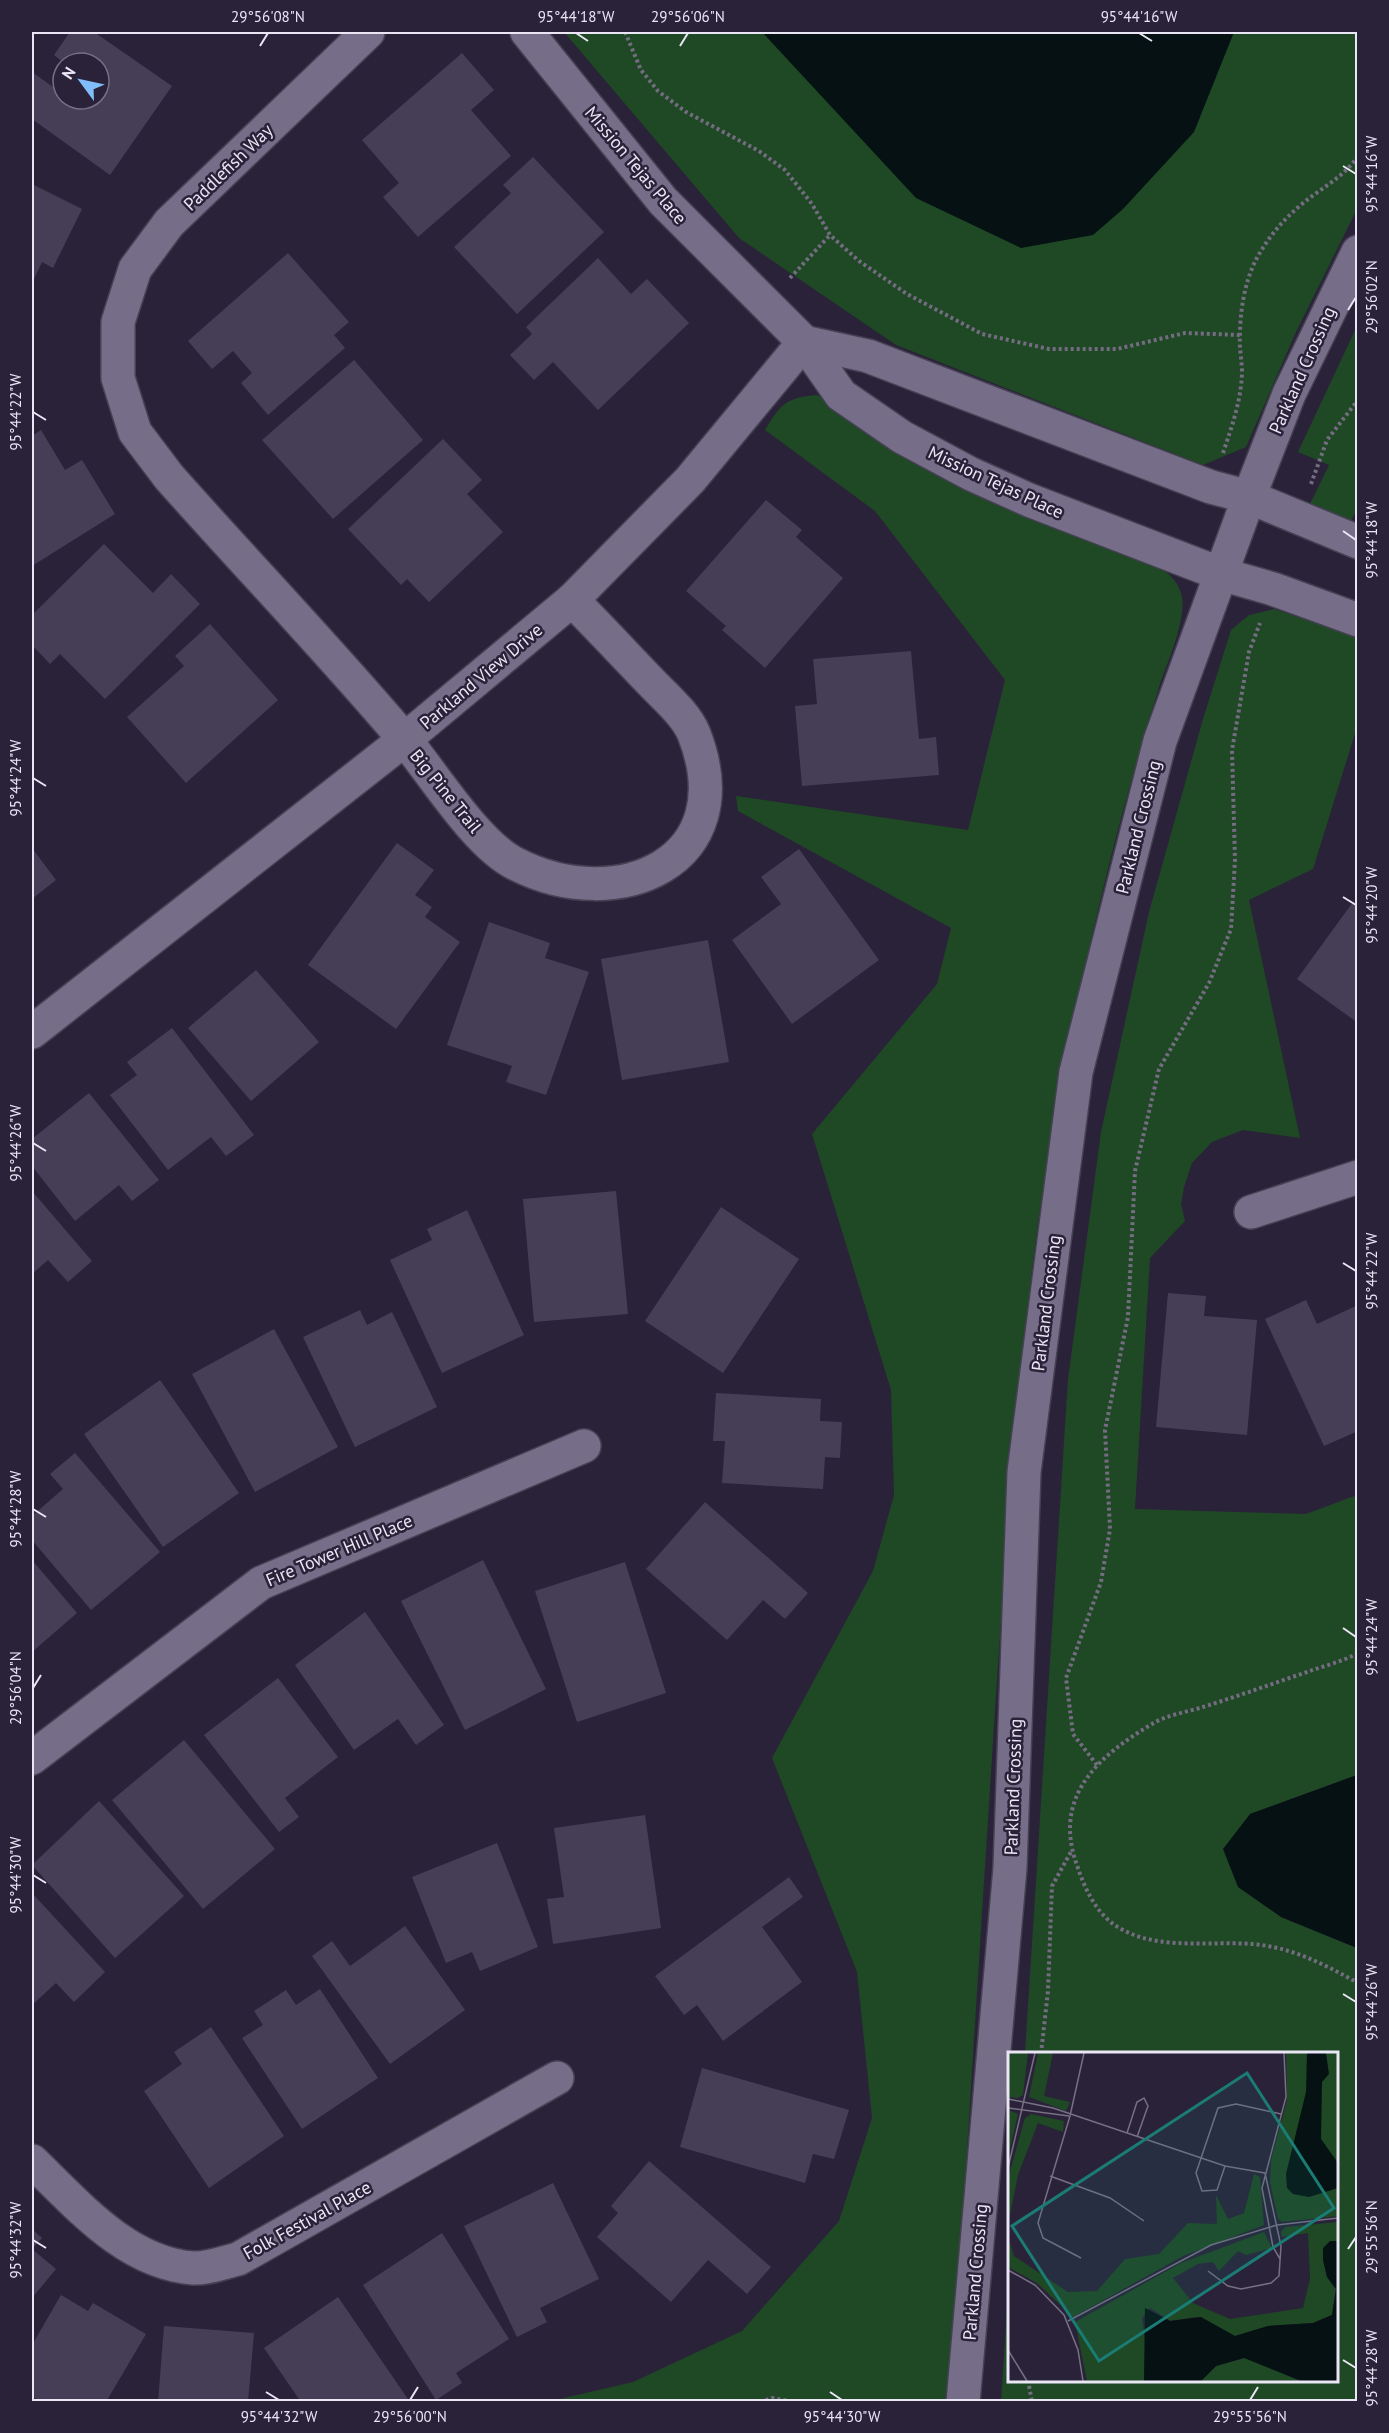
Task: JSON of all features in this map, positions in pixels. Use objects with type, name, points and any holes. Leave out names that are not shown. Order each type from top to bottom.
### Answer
[{"type":"street","name":"Paddlefish Way","points":[[118,322],[135,268],[169,223],[368,32]]},
{"type":"street","name":"Mission Tejas Place","points":[[527,32],[663,201],[804,342],[841,395],[902,437],[971,474],[1029,500],[1221,574],[1273,589],[1358,620]]},
{"type":"street","name":"Parkland Crossing","points":[[963,2402],[1010,1868],[1024,1473],[1076,1072],[1160,741],[1289,394],[1358,252]]},
{"type":"street","name":"Big Pine Trail","points":[[118,322],[117,378],[135,432],[169,477],[404,740],[486,842],[515,864],[553,877],[599,885],[641,878],[674,860],[694,835],[705,801],[705,765],[693,731],[671,703],[572,600]]},
{"type":"street","points":[[804,342],[868,356],[1211,488],[1249,497],[1358,542]]},
{"type":"street","name":"Parkland View Drive","points":[[32,1032],[404,740],[572,600],[690,480],[804,342]]},
{"type":"street","points":[[1251,1212],[1358,1177]]},
{"type":"street","name":"Fire Tower Hill Place","points":[[32,1758],[261,1584],[584,1446]]},
{"type":"street","name":"Folk Festival Place","points":[[32,2161],[100,2227],[144,2255],[194,2268],[238,2259],[557,2078]]},
{"type":"path","points":[[625,32],[641,70],[658,91],[686,112],[759,151],[785,170],[812,204],[830,235],[859,261],[907,294],[982,334],[1049,349],[1117,349],[1185,333],[1240,335]]},
{"type":"path","points":[[1211,488],[1237,411],[1242,373],[1240,335],[1246,286],[1257,258],[1275,228],[1343,173],[1358,156]]},
{"type":"path","points":[[767,304],[830,235]]},
{"type":"path","points":[[1299,517],[1327,440],[1358,400]]},
{"type":"path","points":[[1097,1765],[1073,1734],[1066,1678],[1101,1582],[1110,1529],[1105,1430],[1128,1317],[1135,1171],[1159,1069],[1209,982],[1231,929],[1235,860],[1233,750],[1250,652],[1273,589]]},
{"type":"path","points":[[1358,1653],[1252,1692],[1153,1723],[1115,1749],[1097,1765],[1085,1778],[1071,1811],[1072,1850],[1088,1894],[1107,1919],[1122,1930],[1151,1941],[1254,1944],[1293,1951],[1358,1983]]},
{"type":"path","points":[[1041,2052],[1048,1991],[1052,1886],[1072,1850]]},
{"type":"path","points":[[1028,2382],[1032,2402]]},
{"type":"path","points":[[760,2402],[772,2398],[794,2402]]},
{"type":"green space","points":[[564,32],[1357,32],[1357,209],[1296,332],[1246,447],[1203,465],[896,345],[739,238]]},
{"type":"green space","points":[[1357,326],[1358,507],[1351,521],[1310,504],[1329,465],[1298,452]]},
{"type":"green space","points":[[817,395],[1141,555],[1165,571],[1175,581],[1181,593],[1182,603],[1180,626],[1130,784],[1092,936],[1060,1089],[1035,1243],[1018,1399],[1006,1555],[951,2401],[547,2402],[633,2382],[742,2331],[839,2221],[872,2118],[857,1972],[772,1758],[873,1571],[894,1495],[891,1390],[812,1134],[937,984],[951,928],[738,811],[736,796],[968,830],[1005,680],[875,511],[765,430],[775,414],[785,404],[798,398]]},
{"type":"green space","points":[[1274,609],[1357,637],[1357,727],[1313,869],[1249,900],[1300,1138],[1243,1130],[1212,1142],[1192,1163],[1181,1204],[1185,1221],[1150,1258],[1135,1509],[1306,1514],[1357,1495],[1357,1775],[1250,1814],[1281,1917],[1357,1948],[1357,2401],[1001,2402],[1008,2294],[1008,2382],[1338,2382],[1338,2052],[1025,2052],[1068,1379],[1101,1132],[1149,912],[1203,719],[1231,630],[1249,615]]},
{"type":"shaded area","points":[[762,32],[1234,32],[1194,132],[1123,209],[1093,235],[1021,248],[916,198]]},
{"type":"shaded area","points":[[1358,1775],[1357,1948],[1281,1917],[1238,1887],[1223,1849],[1250,1814]]},
{"type":"building","points":[[70,32],[94,32],[172,86],[110,175],[32,119],[32,72],[51,86],[51,111],[111,111],[111,51],[57,51]]},
{"type":"building","points":[[462,53],[494,90],[471,110],[511,156],[418,237],[383,197],[399,183],[362,140]]},
{"type":"building","points":[[533,157],[604,232],[517,314],[454,247],[511,193],[503,185]]},
{"type":"building","points":[[32,184],[82,209],[53,268],[42,262],[32,283]]},
{"type":"building","points":[[288,253],[349,322],[334,335],[345,348],[268,415],[241,383],[252,373],[233,351],[212,369],[188,341]]},
{"type":"building","points":[[598,258],[631,294],[647,279],[689,323],[598,410],[553,362],[534,380],[510,355],[532,334],[526,327]]},
{"type":"building","points":[[354,360],[423,440],[333,519],[262,440]]},
{"type":"building","points":[[41,430],[65,470],[82,460],[115,514],[32,566],[32,436]]},
{"type":"building","points":[[443,439],[482,480],[467,494],[503,532],[429,602],[407,579],[401,585],[348,529]]},
{"type":"building","points":[[766,500],[802,530],[796,537],[843,578],[765,668],[722,630],[726,626],[686,591]]},
{"type":"building","points":[[104,544],[153,593],[171,574],[200,604],[105,699],[60,654],[50,664],[32,645],[32,615]]},
{"type":"building","points":[[210,624],[278,700],[186,783],[127,717],[184,666],[175,656]]},
{"type":"building","points":[[911,651],[919,739],[936,737],[939,775],[802,786],[795,706],[817,704],[813,659]]},
{"type":"building","points":[[397,843],[434,870],[415,895],[432,907],[425,917],[460,942],[396,1029],[308,965]]},
{"type":"building","points":[[32,848],[56,880],[32,899]]},
{"type":"building","points":[[799,849],[879,960],[792,1024],[732,940],[781,904],[761,877]]},
{"type":"building","points":[[1353,902],[1358,905],[1358,1023],[1297,979]]},
{"type":"building","points":[[489,922],[550,943],[545,958],[589,972],[546,1095],[506,1082],[512,1066],[447,1045]]},
{"type":"building","points":[[708,940],[729,1062],[622,1080],[601,959]]},
{"type":"building","points":[[256,970],[319,1042],[251,1101],[188,1028]]},
{"type":"building","points":[[172,1028],[254,1135],[226,1156],[211,1137],[168,1170],[110,1095],[137,1075],[127,1062]]},
{"type":"building","points":[[89,1093],[159,1180],[132,1201],[119,1185],[75,1221],[32,1166],[32,1139]]},
{"type":"building","points":[[32,1191],[92,1261],[68,1282],[48,1260],[32,1274]]},
{"type":"building","points":[[616,1191],[628,1314],[534,1322],[523,1199]]},
{"type":"building","points":[[721,1207],[799,1259],[723,1373],[645,1321]]},
{"type":"building","points":[[467,1210],[524,1335],[442,1373],[390,1260],[432,1240],[427,1229]]},
{"type":"building","points":[[1168,1293],[1206,1296],[1204,1316],[1257,1320],[1247,1435],[1156,1427]]},
{"type":"building","points":[[1306,1300],[1317,1324],[1358,1305],[1358,1431],[1324,1446],[1265,1319]]},
{"type":"building","points":[[360,1310],[367,1325],[392,1312],[437,1407],[355,1447],[303,1337]]},
{"type":"building","points":[[274,1329],[338,1447],[255,1492],[192,1374]]},
{"type":"building","points":[[160,1380],[239,1493],[163,1547],[84,1434]]},
{"type":"building","points":[[716,1393],[821,1399],[820,1421],[842,1422],[840,1458],[825,1457],[823,1489],[722,1483],[725,1441],[713,1441]]},
{"type":"building","points":[[75,1453],[160,1552],[91,1610],[32,1540],[32,1516],[63,1489],[50,1474]]},
{"type":"building","points":[[705,1502],[808,1593],[785,1619],[763,1600],[727,1640],[646,1569]]},
{"type":"building","points":[[32,1560],[77,1613],[32,1652]]},
{"type":"building","points":[[483,1560],[546,1689],[465,1730],[401,1601]]},
{"type":"building","points":[[625,1562],[666,1693],[577,1722],[535,1591]]},
{"type":"building","points":[[365,1612],[444,1725],[416,1745],[398,1719],[354,1750],[295,1665]]},
{"type":"building","points":[[278,1678],[338,1757],[285,1798],[299,1817],[279,1832],[204,1735]]},
{"type":"building","points":[[184,1740],[275,1849],[203,1909],[112,1800]]},
{"type":"building","points":[[99,1801],[184,1896],[115,1958],[32,1865]]},
{"type":"building","points":[[645,1815],[661,1928],[553,1944],[547,1899],[564,1897],[554,1828]]},
{"type":"building","points":[[497,1843],[538,1947],[480,1971],[472,1952],[446,1963],[412,1877]]},
{"type":"building","points":[[789,1877],[803,1897],[762,1927],[802,1982],[723,2041],[697,2005],[684,2015],[655,1976]]},
{"type":"building","points":[[32,1893],[105,1972],[74,2002],[56,1983],[32,2005]]},
{"type":"building","points":[[405,1926],[465,2010],[390,2064],[312,1956],[332,1941],[350,1966]]},
{"type":"building","points":[[320,1989],[378,2078],[302,2129],[242,2038],[263,2025],[254,2011],[286,1990],[296,2005]]},
{"type":"building","points":[[211,2027],[284,2136],[209,2188],[144,2091],[182,2064],[174,2052]]},
{"type":"building","points":[[702,2068],[849,2110],[834,2159],[813,2154],[805,2183],[680,2147]]},
{"type":"building","points":[[649,2161],[771,2267],[747,2294],[708,2260],[671,2302],[597,2237],[618,2213],[611,2206]]},
{"type":"building","points":[[553,2183],[599,2279],[540,2308],[547,2322],[517,2337],[464,2226]]},
{"type":"building","points":[[32,2229],[42,2238],[32,2249]]},
{"type":"building","points":[[442,2233],[509,2339],[456,2373],[462,2383],[436,2400],[363,2285]]},
{"type":"building","points":[[32,2249],[56,2269],[32,2298]]},
{"type":"building","points":[[61,2295],[88,2311],[93,2303],[146,2334],[106,2402],[41,2402],[32,2396],[32,2345]]},
{"type":"building","points":[[338,2297],[410,2402],[301,2402],[264,2348]]},
{"type":"building","points":[[164,2326],[254,2333],[248,2402],[158,2402]]}]
